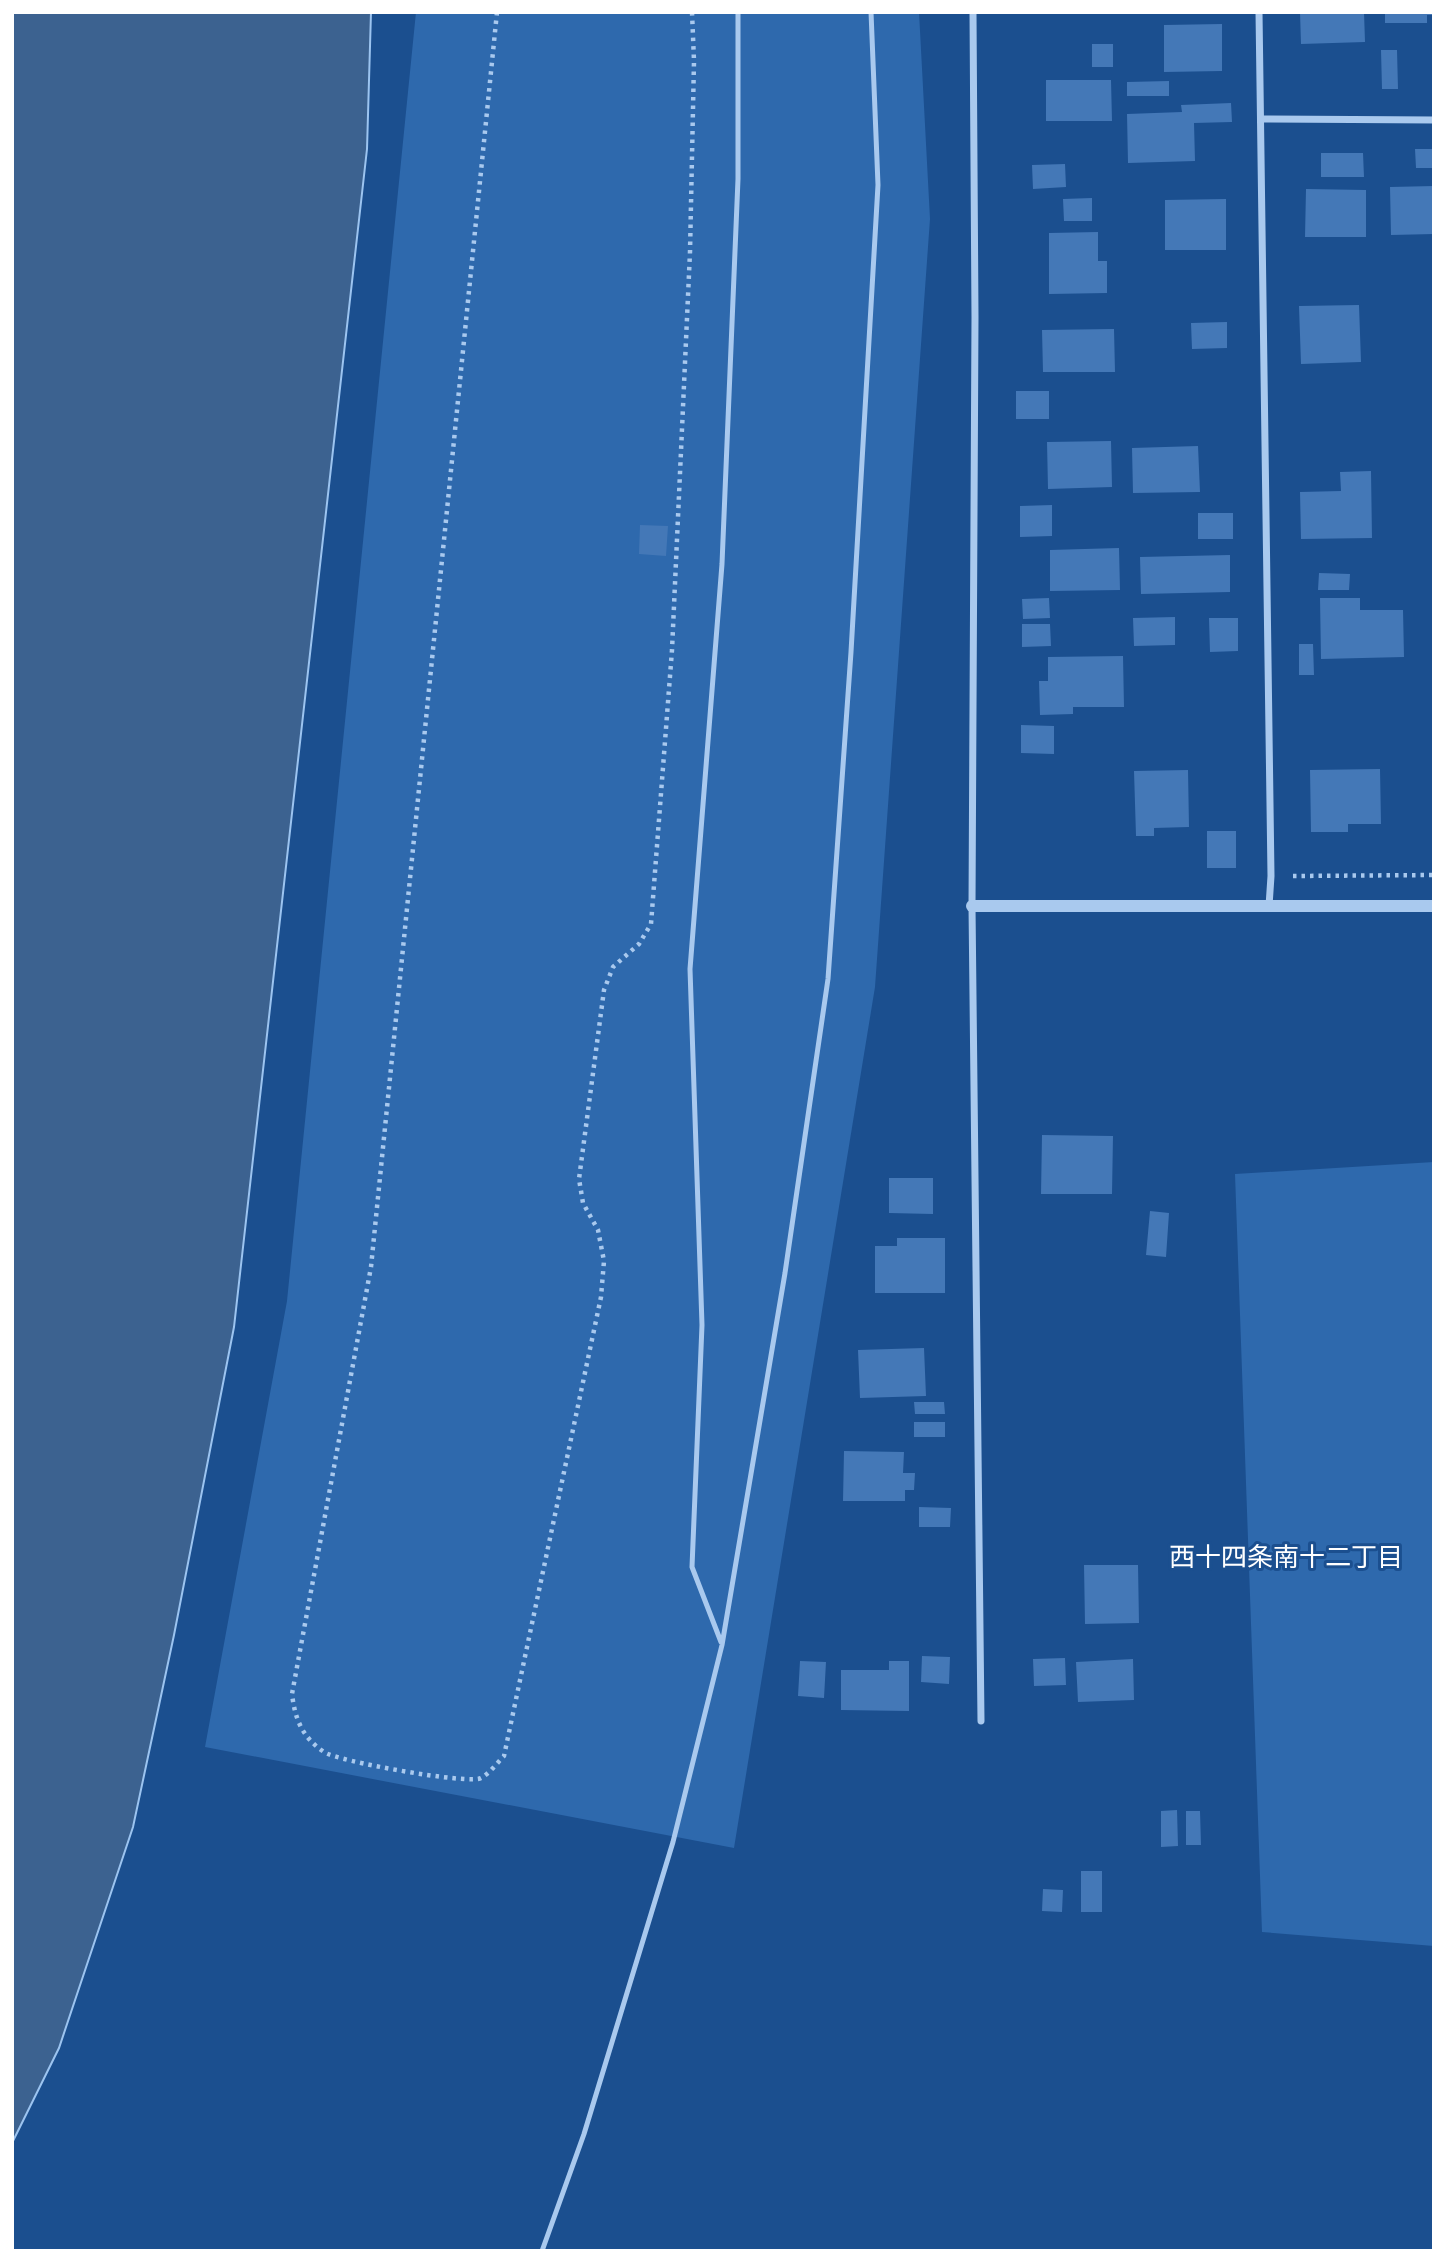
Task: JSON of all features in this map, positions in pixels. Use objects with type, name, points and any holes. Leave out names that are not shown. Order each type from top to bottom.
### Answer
[{"type":"street","points":[[973,12],[975,317],[972,906],[981,1721]]},
{"type":"street","points":[[1259,12],[1269,907]]},
{"type":"street","points":[[1261,119],[1434,120]]},
{"type":"street","points":[[972,906],[1434,906]]},
{"type":"lane","points":[[722,1645],[692,1567],[702,1325],[690,969],[722,564],[738,179],[738,12]]},
{"type":"lane","points":[[542,2251],[584,2134],[636,1968],[673,1842],[722,1645],[785,1273],[828,979],[851,652],[878,185],[871,12]]},
{"type":"path","points":[[497,12],[371,1267],[292,1694],[295,1717],[308,1738],[326,1754],[466,1781],[481,1779],[504,1756],[601,1297],[604,1261],[598,1230],[583,1203],[579,1179],[604,990],[613,967],[639,944],[652,924],[672,650],[690,251],[694,61],[692,12]]},
{"type":"shaded area","points":[[12,12],[371,12],[367,149],[234,1327],[174,1635],[133,1827],[59,2048],[12,2143]]},
{"type":"shaded area","points":[[416,12],[919,12],[930,219],[875,987],[734,1848],[205,1747],[287,1301]]},
{"type":"shaded area","points":[[1434,1162],[1434,1946],[1262,1932],[1235,1174]]},
{"type":"building","points":[[1300,12],[1364,12],[1365,42],[1301,44]]},
{"type":"building","points":[[1385,12],[1434,12],[1434,15],[1427,15],[1427,23],[1385,23]]},
{"type":"building","points":[[1222,24],[1222,71],[1164,72],[1164,25]]},
{"type":"building","points":[[1092,44],[1113,44],[1113,67],[1092,67]]},
{"type":"building","points":[[1381,50],[1397,50],[1398,89],[1382,89]]},
{"type":"building","points":[[1046,80],[1111,80],[1112,121],[1046,121]]},
{"type":"building","points":[[1169,81],[1169,96],[1127,96],[1127,82]]},
{"type":"building","points":[[1231,103],[1232,122],[1194,123],[1195,161],[1128,163],[1127,114],[1182,112],[1181,105]]},
{"type":"building","points":[[1415,149],[1434,149],[1434,168],[1416,168]]},
{"type":"building","points":[[1321,153],[1363,153],[1364,177],[1321,177]]},
{"type":"building","points":[[1065,164],[1066,187],[1033,189],[1032,165]]},
{"type":"building","points":[[1434,186],[1434,234],[1391,235],[1390,187]]},
{"type":"building","points":[[1306,189],[1366,190],[1366,237],[1305,237]]},
{"type":"building","points":[[1092,198],[1092,221],[1064,221],[1063,199]]},
{"type":"building","points":[[1226,199],[1226,250],[1165,250],[1165,200]]},
{"type":"building","points":[[1098,232],[1098,261],[1107,261],[1107,293],[1049,294],[1049,233]]},
{"type":"building","points":[[1359,305],[1361,362],[1301,364],[1299,306]]},
{"type":"building","points":[[1227,322],[1227,348],[1192,349],[1191,323]]},
{"type":"building","points":[[1114,329],[1115,372],[1043,372],[1042,330]]},
{"type":"building","points":[[1016,391],[1049,391],[1049,419],[1016,419]]},
{"type":"building","points":[[1111,441],[1112,487],[1048,489],[1047,442]]},
{"type":"building","points":[[1198,446],[1200,492],[1133,493],[1132,448]]},
{"type":"building","points":[[1371,471],[1372,538],[1301,539],[1300,492],[1341,491],[1340,472]]},
{"type":"building","points":[[1052,505],[1052,536],[1020,537],[1020,506]]},
{"type":"building","points":[[1198,513],[1233,513],[1233,539],[1198,539]]},
{"type":"building","points":[[640,525],[668,526],[666,556],[639,554]]},
{"type":"building","points":[[1119,548],[1120,590],[1050,591],[1050,550]]},
{"type":"building","points":[[1230,555],[1230,592],[1141,594],[1140,557]]},
{"type":"building","points":[[1319,573],[1350,574],[1349,590],[1318,590]]},
{"type":"building","points":[[1049,598],[1050,618],[1023,619],[1022,599]]},
{"type":"building","points":[[1320,598],[1360,598],[1360,610],[1403,610],[1404,657],[1321,659]]},
{"type":"building","points":[[1175,617],[1175,645],[1134,646],[1133,618]]},
{"type":"building","points":[[1209,618],[1238,618],[1238,651],[1210,652]]},
{"type":"building","points":[[1022,624],[1050,624],[1051,646],[1022,647]]},
{"type":"building","points":[[1299,644],[1313,644],[1314,675],[1299,675]]},
{"type":"building","points":[[1123,656],[1124,707],[1073,707],[1073,714],[1040,715],[1039,681],[1048,681],[1048,657]]},
{"type":"building","points":[[1021,725],[1054,726],[1054,754],[1021,753]]},
{"type":"building","points":[[1380,769],[1381,824],[1348,824],[1348,832],[1311,832],[1310,770]]},
{"type":"building","points":[[1188,770],[1189,827],[1154,828],[1154,836],[1136,836],[1134,771]]},
{"type":"building","points":[[1207,831],[1236,831],[1236,868],[1207,868]]},
{"type":"building","points":[[1042,1135],[1113,1136],[1112,1194],[1041,1194]]},
{"type":"building","points":[[889,1178],[933,1178],[933,1214],[889,1213]]},
{"type":"building","points":[[1150,1211],[1169,1213],[1166,1257],[1146,1255]]},
{"type":"building","points":[[897,1238],[945,1238],[945,1293],[875,1293],[875,1246],[897,1246]]},
{"type":"building","points":[[924,1348],[926,1396],[860,1398],[858,1350]]},
{"type":"building","points":[[914,1402],[944,1402],[945,1414],[915,1414]]},
{"type":"building","points":[[914,1422],[945,1422],[945,1437],[914,1437]]},
{"type":"building","points":[[844,1451],[904,1452],[903,1473],[915,1473],[914,1490],[905,1490],[905,1501],[843,1501]]},
{"type":"building","points":[[919,1507],[951,1508],[950,1527],[919,1527]]},
{"type":"building","points":[[1084,1565],[1138,1565],[1139,1623],[1085,1624]]},
{"type":"building","points":[[922,1656],[950,1657],[949,1684],[921,1682]]},
{"type":"building","points":[[1065,1658],[1066,1685],[1034,1686],[1033,1659]]},
{"type":"building","points":[[1133,1659],[1134,1700],[1078,1702],[1076,1662]]},
{"type":"building","points":[[800,1661],[826,1662],[824,1698],[798,1696]]},
{"type":"building","points":[[889,1661],[909,1661],[909,1711],[841,1710],[841,1670],[889,1670]]},
{"type":"building","points":[[1177,1810],[1178,1846],[1161,1847],[1161,1811]]},
{"type":"building","points":[[1186,1811],[1200,1811],[1201,1845],[1186,1845]]},
{"type":"building","points":[[1081,1871],[1102,1871],[1102,1912],[1081,1912]]},
{"type":"building","points":[[1043,1889],[1063,1890],[1062,1912],[1042,1911]]},
{"type":"district","name":"西十四条南十二丁目","points":[[1286,1557]]}]
